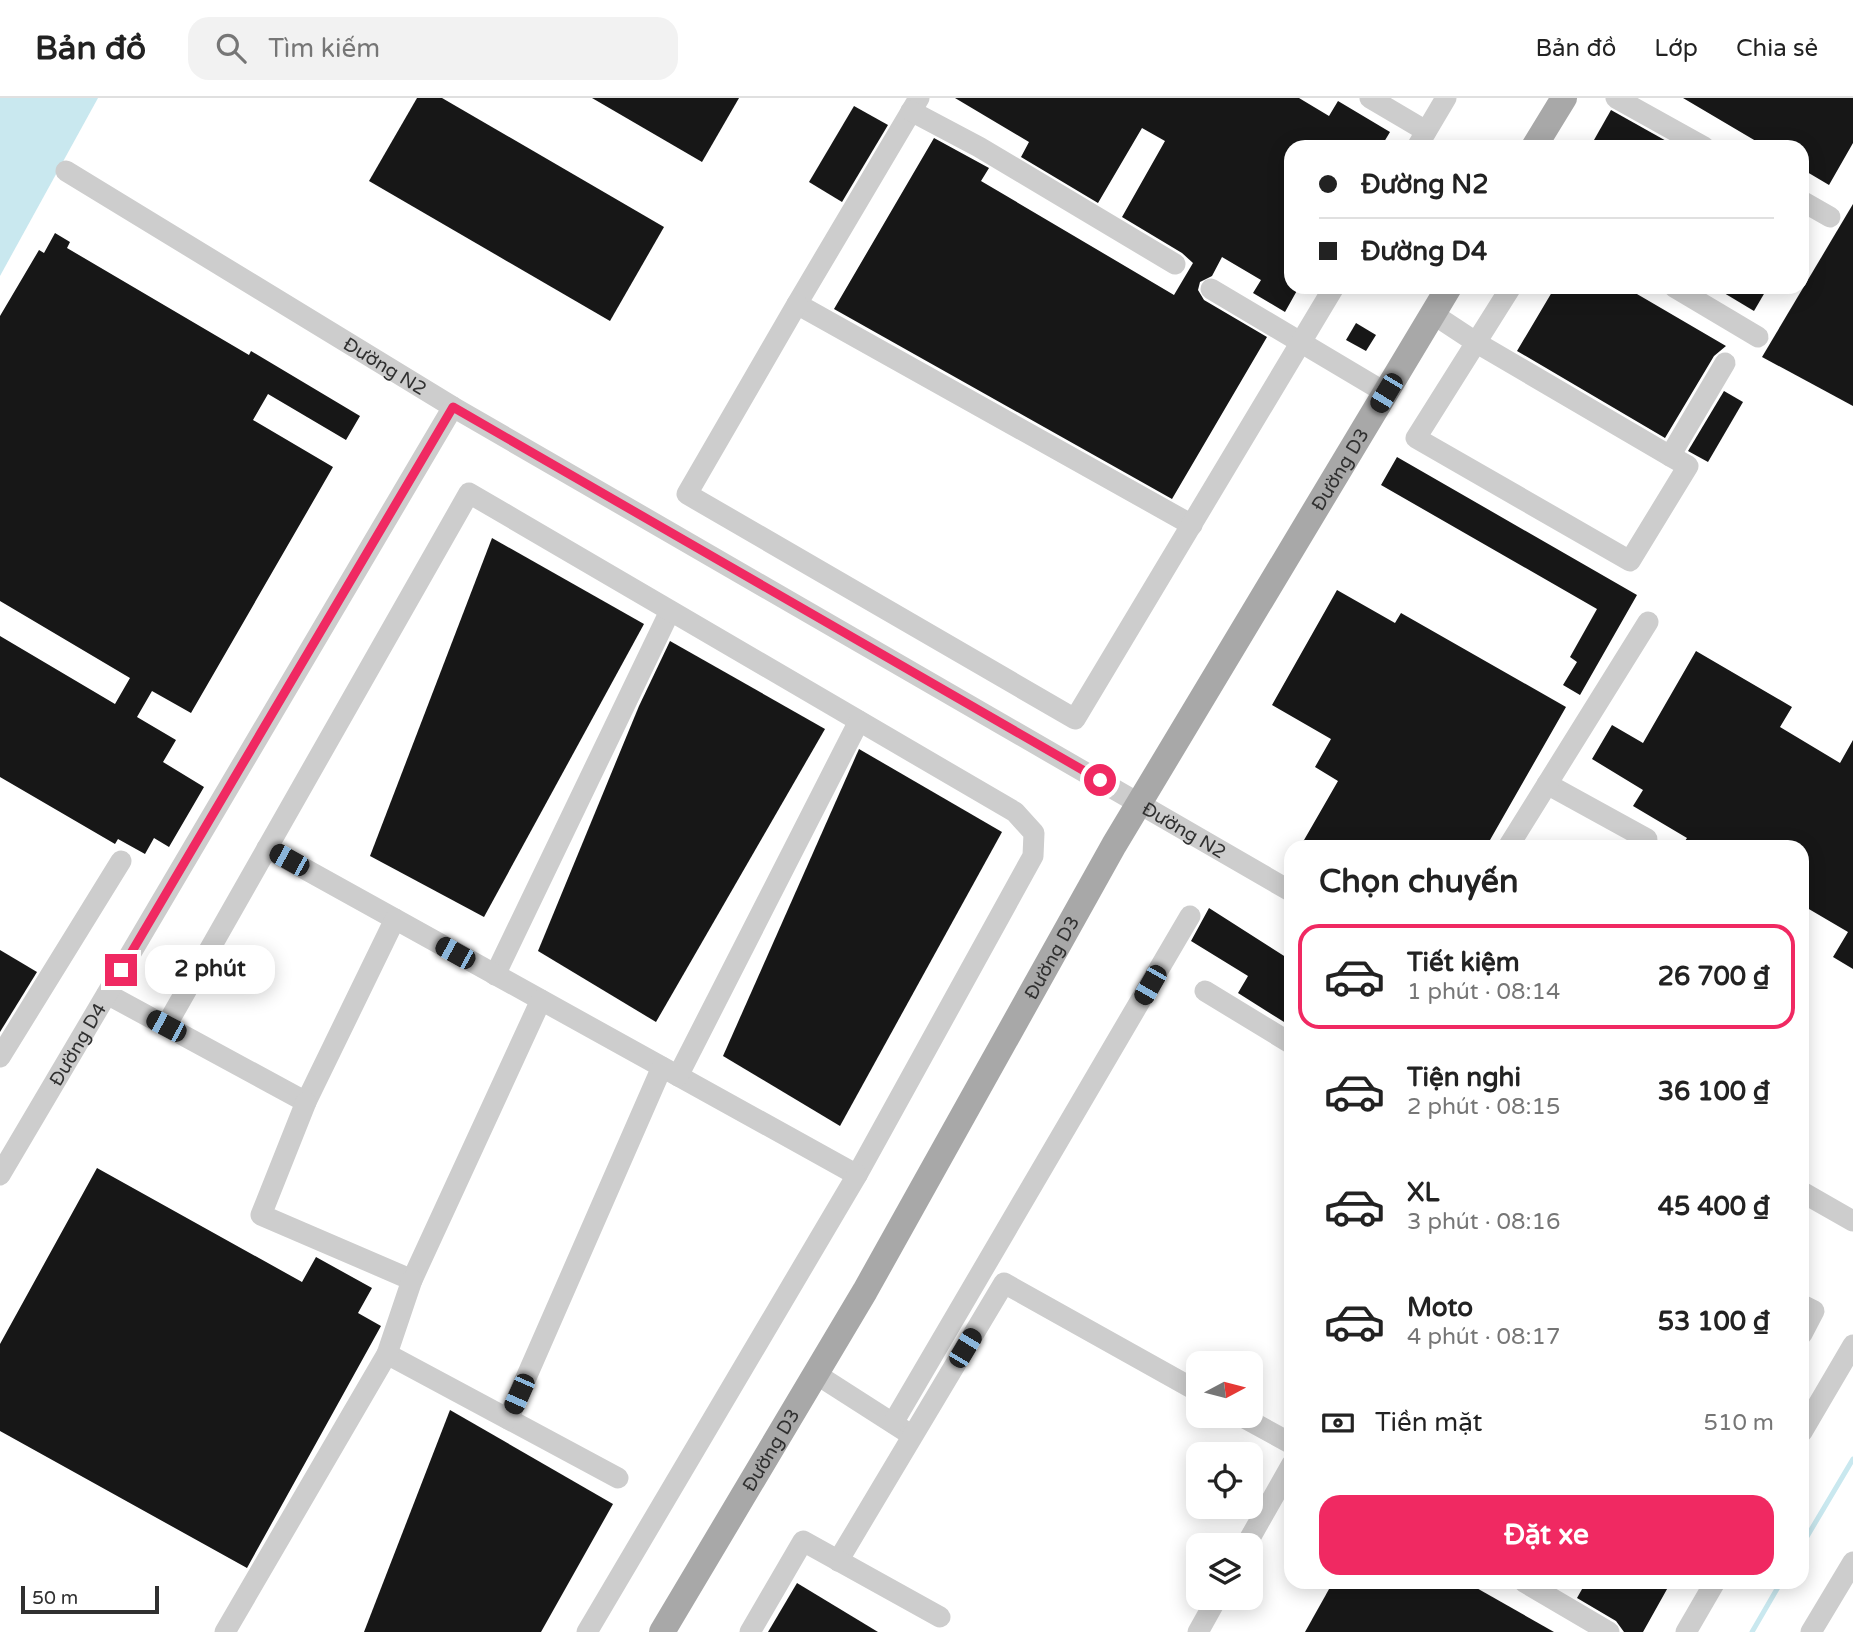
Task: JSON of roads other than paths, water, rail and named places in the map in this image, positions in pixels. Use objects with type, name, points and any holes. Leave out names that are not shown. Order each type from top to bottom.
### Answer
[{"type":"main road","points":[[1538,140],[1564,98]]},
{"type":"main road","name":"Đường D3","points":[[662,1632],[816,1374],[1139,803],[1445,294]]},
{"type":"street","points":[[1370,98],[1422,139],[1446,98]]},
{"type":"street","points":[[1616,98],[1691,140]]},
{"type":"street","points":[[1175,264],[911,103],[687,494],[1075,719],[1330,294]]},
{"type":"street","name":"Đường N2","points":[[66,171],[453,407],[1284,887]]},
{"type":"street","points":[[1809,205],[1830,217]]},
{"type":"street","points":[[1211,289],[1386,393]]},
{"type":"street","points":[[1433,314],[1477,342],[1688,466],[1630,561],[1416,438],[1477,342],[1507,294]]},
{"type":"street","points":[[1686,294],[1758,337]]},
{"type":"street","points":[[797,304],[1192,525]]},
{"type":"street","points":[[1671,456],[1725,363]]},
{"type":"street","name":"Đường D4","points":[[0,1175],[453,407]]},
{"type":"street","points":[[166,1026],[469,493],[1015,812],[1034,833],[1035,845],[1026,869],[857,1175],[587,1632]]},
{"type":"street","points":[[495,975],[670,611]]},
{"type":"street","points":[[1512,840],[1648,622]]},
{"type":"street","points":[[508,1419],[670,1072],[859,721]]},
{"type":"street","points":[[1547,784],[1647,839]]},
{"type":"street","points":[[267,848],[857,1175]]},
{"type":"street","points":[[0,1058],[121,860]]},
{"type":"street","points":[[893,1423],[1191,916]]},
{"type":"street","points":[[395,919],[306,1102],[261,1216],[412,1280]]},
{"type":"street","points":[[1205,991],[1284,1039]]},
{"type":"street","points":[[107,994],[306,1102]]},
{"type":"street","points":[[225,1632],[387,1354],[412,1280],[541,1000]]},
{"type":"street","points":[[1809,1196],[1853,1221]]},
{"type":"street","points":[[838,1561],[1004,1283],[1186,1385]]},
{"type":"street","points":[[1809,1420],[1853,1345]]},
{"type":"street","points":[[387,1354],[618,1478]]},
{"type":"street","points":[[816,1374],[913,1436]]},
{"type":"street","points":[[1263,1428],[1284,1440]]},
{"type":"street","points":[[1253,1533],[1284,1478]]},
{"type":"street","points":[[750,1632],[803,1541],[940,1618]]},
{"type":"street","points":[[1811,1632],[1853,1562]]},
{"type":"street","points":[[1540,1589],[1609,1632]]},
{"type":"street","points":[[1686,1632],[1711,1589]]},
{"type":"street","points":[[1198,1632],[1210,1610]]},
{"type":"water","points":[[0,98],[98,98],[0,276]]},
{"type":"waterway","points":[[1809,1533],[1853,1459]]},
{"type":"waterway","points":[[1752,1632],[1777,1589]]}]
